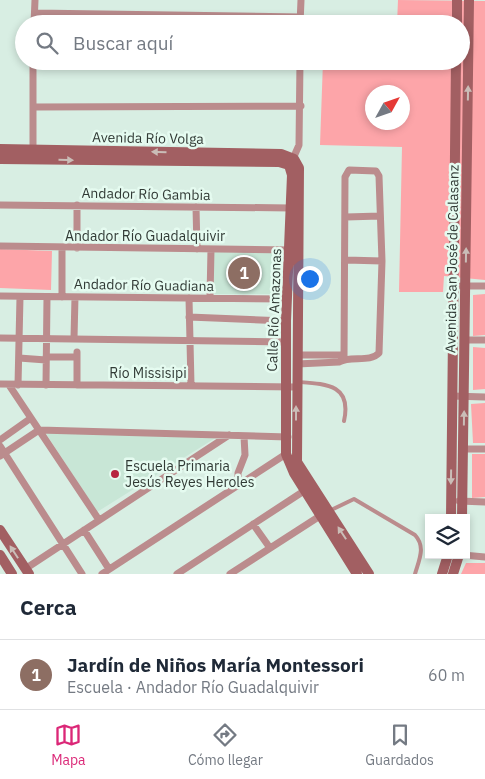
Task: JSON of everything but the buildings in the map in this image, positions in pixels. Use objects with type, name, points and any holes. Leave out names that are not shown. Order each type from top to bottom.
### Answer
[{"type":"street","points":[[35,0],[35,14],[133,15]]},
{"type":"street","points":[[300,15],[301,0]]},
{"type":"street","points":[[457,0],[457,15]]},
{"type":"street","name":"Avenida San José de Calasanz","points":[[469,0],[469,15]]},
{"type":"street","points":[[33,70],[33,154]]},
{"type":"street","name":"Calle Río Amazonas","points":[[291,460],[293,385],[297,359],[289,250],[291,162],[298,151],[301,106],[300,70]]},
{"type":"street","name":"Avenida San José de Calasanz","points":[[450,514],[456,70]]},
{"type":"street","name":"Avenida San José de Calasanz","points":[[462,514],[468,70]]},
{"type":"street","points":[[34,107],[301,106]]},
{"type":"street","name":"Avenida Río Volga","points":[[0,149],[33,154],[291,162]]},
{"type":"street","name":"Avenida Río Volga","points":[[0,159],[33,154]]},
{"type":"street","name":"Calle Río Amazonas","points":[[291,162],[298,168],[292,285],[287,299],[286,320],[286,342],[293,385]]},
{"type":"street","points":[[297,359],[339,362],[344,359],[374,357],[378,353],[382,261],[378,173],[367,170],[349,170],[345,176],[344,359]]},
{"type":"street","points":[[454,176],[467,176]]},
{"type":"street","name":"Andador Río Gambia","points":[[0,205],[291,208]]},
{"type":"street","points":[[77,205],[77,248]]},
{"type":"street","points":[[196,207],[197,249]]},
{"type":"street","points":[[346,217],[380,216]]},
{"type":"street","name":"Andador Río Guadalquivir","points":[[0,246],[289,250]]},
{"type":"street","points":[[62,248],[62,297]]},
{"type":"street","points":[[210,298],[211,249]]},
{"type":"street","points":[[346,260],[382,261]]},
{"type":"street","points":[[453,286],[485,286]]},
{"type":"street","name":"Andador Río Guadiana","points":[[0,296],[287,299]]},
{"type":"street","points":[[18,385],[20,296]]},
{"type":"street","points":[[46,385],[47,297]]},
{"type":"street","points":[[74,338],[75,297]]},
{"type":"street","points":[[188,298],[191,385]]},
{"type":"street","points":[[189,317],[286,320]]},
{"type":"street","points":[[0,338],[286,342]]},
{"type":"street","points":[[465,340],[485,340]]},
{"type":"street","points":[[19,358],[77,355],[78,385]]},
{"type":"street","name":"Río Missisipi","points":[[0,384],[293,385]]},
{"type":"street","points":[[9,385],[99,520]]},
{"type":"street","points":[[452,396],[485,397]]},
{"type":"street","points":[[0,440],[31,418]]},
{"type":"street","points":[[82,574],[1,452],[39,430],[291,436]]},
{"type":"street","points":[[0,530],[27,571],[63,544],[229,435]]},
{"type":"street","points":[[238,486],[238,473],[245,455],[244,436]]},
{"type":"street","points":[[464,449],[485,449]]},
{"type":"street","points":[[102,574],[238,486],[291,460],[324,513],[369,574]]},
{"type":"street","points":[[176,574],[308,488]]},
{"type":"street","points":[[451,501],[485,502]]},
{"type":"street","points":[[230,574],[324,513]]},
{"type":"street","points":[[324,513],[355,573]]},
{"type":"street","points":[[253,524],[270,548]]},
{"type":"street","points":[[84,530],[109,569]]},
{"type":"street","points":[[0,555],[12,574]]},
{"type":"street","points":[[470,556],[485,557]]},
{"type":"street","points":[[442,574],[447,559]]},
{"type":"street","points":[[453,574],[459,559]]},
{"type":"lane","points":[[293,385],[319,383],[340,391],[345,398],[347,408],[344,421]]},
{"type":"lane","points":[[324,513],[354,499],[414,535],[419,540],[422,551],[415,574]]},
{"type":"shaded area","points":[[398,0],[485,1],[485,280],[444,276],[443,292],[399,292],[402,147],[320,145],[323,70],[470,70],[470,15],[397,15]]},
{"type":"shaded area","points":[[0,249],[52,251],[51,290],[0,288]]},
{"type":"shaded area","points":[[212,252],[275,252],[275,294],[212,294]]},
{"type":"shaded area","points":[[485,294],[485,335],[473,336],[473,295]]},
{"type":"shaded area","points":[[473,347],[485,348],[485,389],[473,390]]},
{"type":"shaded area","points":[[485,403],[485,443],[473,443],[471,404]]},
{"type":"shaded area","name":"Escuela Primaria Jesús Reyes Heroles","points":[[45,432],[217,437],[97,512]]},
{"type":"shaded area","points":[[472,454],[485,454],[485,497],[472,498]]},
{"type":"shaded area","points":[[466,563],[485,563],[485,574],[461,574]]},
{"type":"place","name":"Jardín de Niños María Montessori","points":[[244,273]]},
{"type":"place","name":"Escuela Primaria Jesús Reyes Heroles","points":[[115,474]]}]
